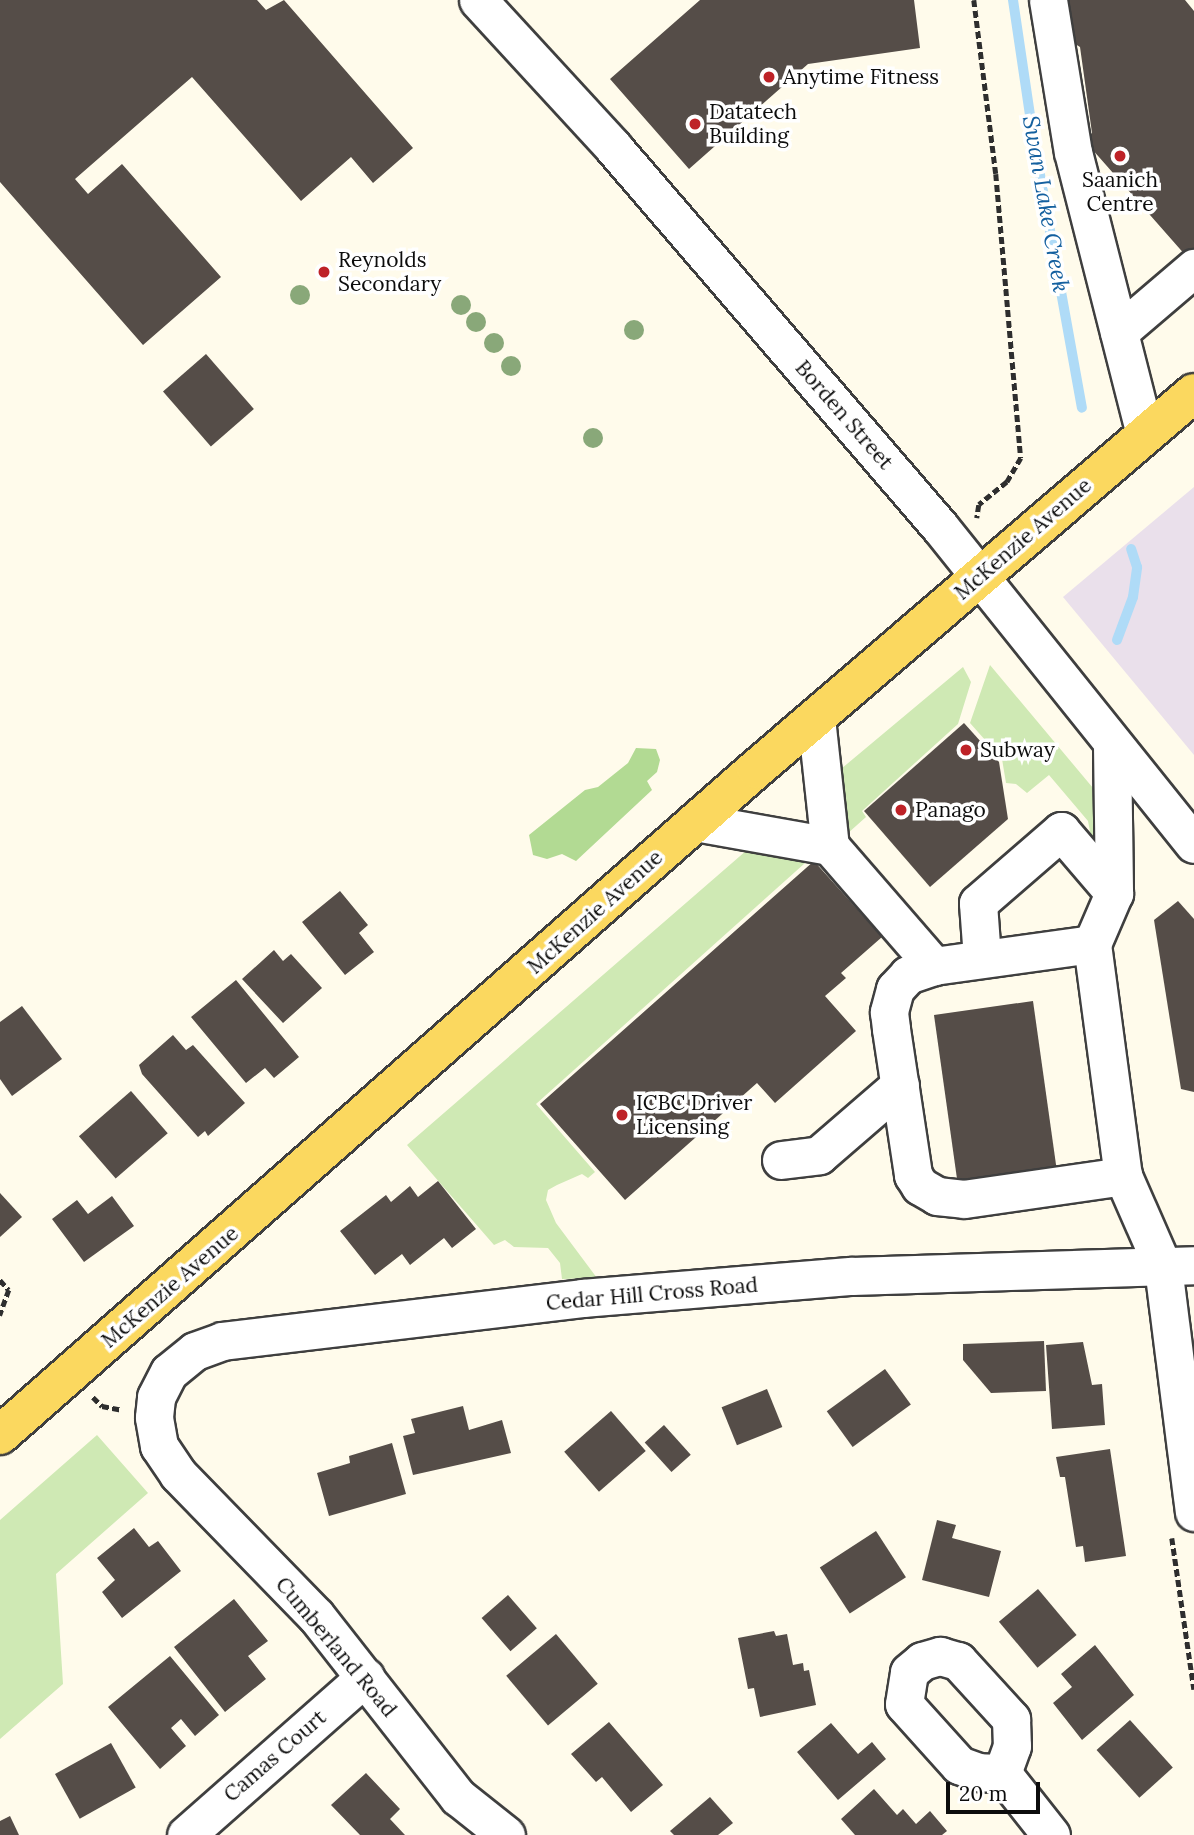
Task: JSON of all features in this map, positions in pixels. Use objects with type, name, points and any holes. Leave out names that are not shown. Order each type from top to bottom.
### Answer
[{"type":"main road","name":"McKenzie Avenue","points":[[0,1436],[695,822],[1194,393]]},
{"type":"street","name":"Borden Street","points":[[478,0],[613,147],[979,576],[1112,746],[1194,844]]},
{"type":"street","points":[[1048,0],[1073,152],[1145,434]]},
{"type":"street","points":[[1121,339],[1194,268]]},
{"type":"street","points":[[816,718],[830,846],[934,965]]},
{"type":"street","points":[[1112,746],[1114,893],[1092,944],[1123,1176],[1179,1266],[1194,1512]]},
{"type":"street","points":[[695,822],[830,846]]},
{"type":"street","points":[[982,958],[978,902],[1061,831],[1114,893]]},
{"type":"street","points":[[1092,944],[934,965],[908,975],[895,989],[889,1012],[913,1175],[937,1196],[964,1199],[1123,1176]]},
{"type":"street","points":[[781,1160],[819,1155],[900,1086]]},
{"type":"street","name":"Cedar Hill Cross Road","points":[[154,1417],[156,1397],[169,1371],[195,1351],[251,1336],[582,1298],[852,1276],[1179,1266]]},
{"type":"street","name":"Cumberland Road","points":[[154,1417],[159,1446],[178,1474],[317,1616],[458,1797],[506,1835]]},
{"type":"street","name":"Camas Court","points":[[186,1835],[365,1677]]},
{"type":"street","points":[[1002,1773],[1051,1835]]},
{"type":"path","points":[[974,0],[996,174],[1021,458],[1007,482],[979,505]]},
{"type":"path","points":[[0,1280],[9,1290],[0,1314]]},
{"type":"shaded area","points":[[1194,487],[1194,755],[1063,597]]},
{"type":"green space","points":[[990,665],[1093,788],[1103,855],[1093,847],[1088,821],[1049,775],[1027,793],[1016,784],[1006,783],[1002,759],[970,723]]},
{"type":"green space","points":[[963,667],[971,682],[958,724],[862,811],[866,817],[847,834],[841,769]]},
{"type":"green space","points":[[636,748],[656,749],[660,760],[657,772],[647,781],[652,790],[576,861],[562,854],[547,859],[533,855],[529,835],[585,790],[598,787],[628,763]]},
{"type":"green space","points":[[747,850],[814,855],[536,1104],[595,1172],[588,1178],[582,1174],[548,1190],[546,1200],[556,1223],[597,1278],[562,1279],[560,1263],[548,1248],[514,1247],[505,1240],[494,1245],[407,1145]]},
{"type":"green space","points":[[97,1435],[148,1493],[56,1574],[63,1684],[0,1739],[0,1520]]},
{"type":"building","points":[[0,0],[257,0],[266,10],[284,0],[413,148],[373,183],[351,157],[301,201],[192,77],[75,179],[88,194],[122,164],[221,277],[143,345],[0,182]]},
{"type":"building","name":"Datatech Building","points":[[700,0],[914,0],[920,48],[808,64],[689,169],[610,79]]},
{"type":"building","points":[[1066,0],[1185,0],[1194,11],[1194,265],[1084,140],[1092,133],[1080,47],[1072,42]]},
{"type":"building","points":[[206,354],[254,409],[211,446],[163,391]]},
{"type":"building","points":[[964,723],[999,762],[1008,819],[930,887],[864,811]]},
{"type":"building","points":[[814,861],[882,937],[841,973],[846,978],[825,996],[856,1031],[775,1103],[757,1083],[625,1200],[540,1104]]},
{"type":"building","points":[[340,891],[368,925],[359,933],[374,952],[345,975],[302,922]]},
{"type":"building","points":[[1178,901],[1194,919],[1194,1092],[1181,1089],[1154,920]]},
{"type":"building","points":[[274,950],[283,961],[291,954],[322,988],[283,1023],[242,979]]},
{"type":"building","points":[[236,980],[299,1057],[274,1078],[265,1068],[246,1083],[191,1017]]},
{"type":"building","points":[[1033,1001],[1057,1173],[958,1187],[934,1015]]},
{"type":"building","points":[[22,1006],[62,1059],[12,1096],[0,1079],[0,1022]]},
{"type":"building","points":[[173,1035],[186,1050],[193,1045],[245,1103],[208,1136],[205,1131],[198,1137],[142,1074],[139,1065]]},
{"type":"building","points":[[131,1091],[168,1133],[116,1179],[79,1136]]},
{"type":"building","points":[[438,1181],[476,1229],[452,1248],[444,1238],[410,1265],[402,1254],[375,1275],[340,1231],[386,1195],[391,1202],[410,1186],[418,1197]]},
{"type":"building","points":[[0,1193],[22,1217],[0,1237]]},
{"type":"building","points":[[112,1196],[134,1226],[84,1262],[52,1219],[77,1200],[88,1214]]},
{"type":"building","points":[[1044,1341],[1046,1391],[991,1393],[963,1360],[963,1344]]},
{"type":"building","points":[[1083,1342],[1092,1385],[1102,1384],[1105,1425],[1052,1429],[1046,1345]]},
{"type":"building","points":[[885,1369],[911,1405],[853,1447],[827,1411]]},
{"type":"building","points":[[767,1389],[782,1427],[737,1445],[722,1407]]},
{"type":"building","points":[[463,1406],[469,1430],[502,1420],[511,1453],[413,1475],[403,1436],[415,1433],[411,1419]]},
{"type":"building","points":[[611,1411],[646,1451],[599,1492],[564,1452]]},
{"type":"building","points":[[664,1425],[691,1455],[671,1472],[645,1442]]},
{"type":"building","points":[[392,1443],[406,1494],[329,1516],[317,1473],[350,1463],[349,1456]]},
{"type":"building","points":[[1110,1449],[1126,1556],[1085,1562],[1083,1546],[1076,1547],[1065,1477],[1060,1477],[1056,1457]]},
{"type":"building","points":[[937,1520],[956,1525],[952,1538],[1001,1551],[989,1597],[922,1580]]},
{"type":"building","points":[[134,1528],[149,1547],[158,1541],[181,1571],[122,1618],[102,1592],[115,1580],[97,1558]]},
{"type":"building","points":[[876,1531],[906,1577],[850,1614],[820,1567]]},
{"type":"building","points":[[1038,1589],[1077,1635],[1037,1668],[999,1622]]},
{"type":"building","points":[[508,1595],[537,1628],[510,1651],[482,1618]]},
{"type":"building","points":[[234,1599],[268,1641],[248,1656],[266,1679],[225,1712],[174,1647]]},
{"type":"building","points":[[774,1631],[776,1636],[787,1634],[793,1665],[803,1663],[804,1671],[809,1670],[816,1705],[760,1717],[754,1688],[748,1689],[738,1638]]},
{"type":"building","points":[[556,1634],[598,1684],[548,1726],[506,1676]]},
{"type":"building","points":[[1095,1645],[1134,1695],[1082,1740],[1053,1703],[1072,1687],[1061,1674]]},
{"type":"building","points":[[170,1656],[219,1715],[195,1736],[181,1719],[171,1728],[186,1746],[160,1769],[108,1707]]},
{"type":"building","points":[[1130,1720],[1173,1768],[1139,1798],[1097,1750]]},
{"type":"building","points":[[609,1722],[663,1785],[631,1812],[602,1777],[596,1782],[571,1754]]},
{"type":"building","points":[[831,1723],[858,1754],[872,1742],[886,1759],[838,1800],[797,1752]]},
{"type":"building","points":[[111,1743],[136,1788],[80,1819],[55,1774]]},
{"type":"building","points":[[366,1773],[400,1809],[390,1819],[405,1835],[360,1835],[331,1805]]},
{"type":"building","points":[[874,1789],[897,1815],[903,1809],[916,1824],[930,1811],[947,1831],[942,1835],[855,1835],[841,1819]]},
{"type":"building","points":[[710,1797],[733,1823],[718,1835],[674,1835],[670,1831]]},
{"type":"building","points":[[10,1816],[19,1835],[0,1835],[0,1821]]},
{"type":"waterway","name":"Swan Lake Creek","points":[[1013,0],[1033,136],[1082,408]]},
{"type":"waterway","name":"Swan Lake Creek","points":[[1117,640],[1133,597],[1137,567],[1131,549]]},
{"type":"place","name":"Anytime Fitness","points":[[769,77]]},
{"type":"place","name":"Datatech Building","points":[[695,124]]},
{"type":"place","name":"Saanich Centre","points":[[1120,156]]},
{"type":"place","name":"Reynolds Secondary","points":[[324,272]]},
{"type":"place","name":"Subway","points":[[966,750]]},
{"type":"place","name":"Panago","points":[[901,810]]},
{"type":"place","name":"ICBC Driver Licensing","points":[[622,1115]]}]
